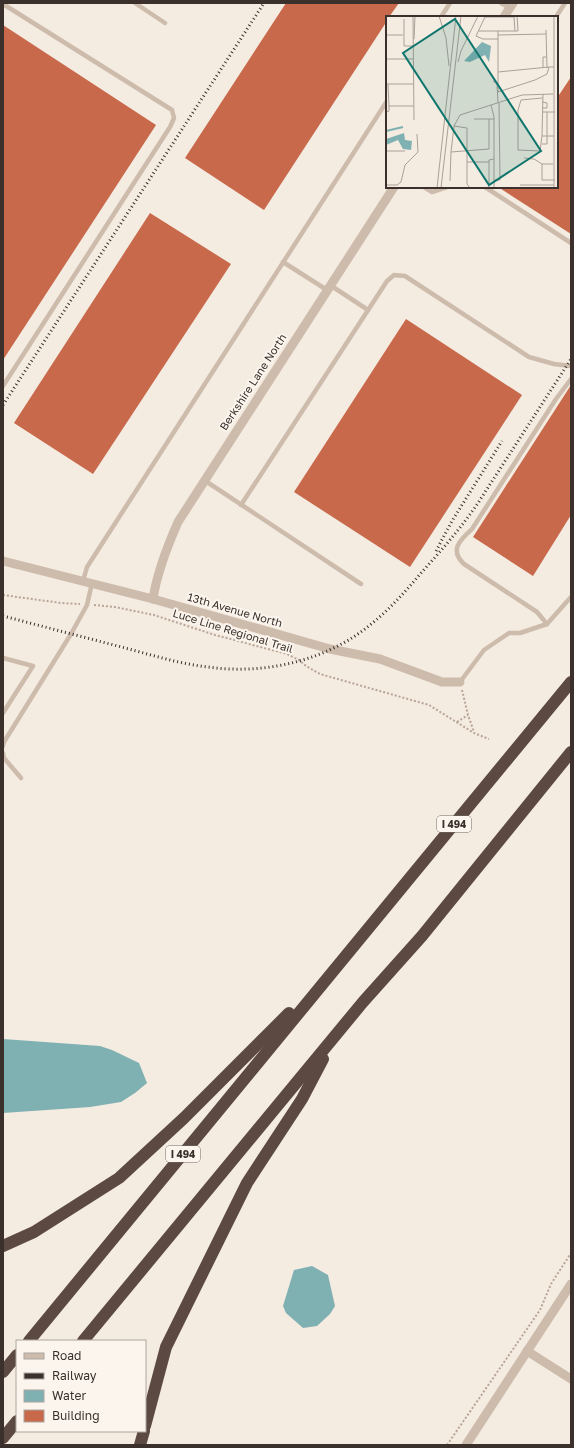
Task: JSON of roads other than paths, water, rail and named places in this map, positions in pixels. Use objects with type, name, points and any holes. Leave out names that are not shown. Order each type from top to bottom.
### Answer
[{"type":"highway","name":"I 494","points":[[30,1340],[571,682]]},
{"type":"highway","points":[[84,1340],[363,1002],[422,936],[571,752]]},
{"type":"highway","points":[[3,1246],[34,1232],[119,1178],[184,1118],[337,966]]},
{"type":"highway","points":[[146,1422],[166,1347],[247,1183],[302,1099],[335,1036]]},
{"type":"highway","points":[[3,1372],[16,1356]]},
{"type":"highway","points":[[3,1438],[16,1422]]},
{"type":"highway","points":[[140,1445],[144,1432]]},
{"type":"street","points":[[504,16],[508,5]]},
{"type":"street","name":"Berkshire Lane North","points":[[153,599],[156,582],[178,522],[393,188]]},
{"type":"street","name":"13th Avenue North","points":[[3,561],[153,599],[330,649],[380,659],[442,682],[460,682]]},
{"type":"street","points":[[466,1445],[571,1284]]},
{"type":"street","points":[[527,1351],[571,1379]]},
{"type":"lane","points":[[135,3],[165,24]]},
{"type":"lane","points":[[442,16],[450,3]]},
{"type":"lane","points":[[557,16],[565,3]]},
{"type":"lane","points":[[3,4],[172,110],[174,118],[170,127],[3,386]]},
{"type":"lane","points":[[3,746],[87,605],[87,567],[386,103]]},
{"type":"lane","points":[[426,188],[432,192],[443,188]]},
{"type":"lane","points":[[487,188],[571,243]]},
{"type":"lane","points":[[283,262],[368,310]]},
{"type":"lane","points":[[241,505],[368,310],[390,278],[394,275],[405,276],[530,357],[554,364],[571,366]]},
{"type":"lane","points":[[547,624],[537,612],[464,564],[457,554],[457,547],[459,541],[472,528],[556,399],[571,379]]},
{"type":"lane","points":[[204,480],[361,584]]},
{"type":"lane","points":[[460,682],[484,650],[509,633],[520,633],[547,624],[571,597]]},
{"type":"lane","points":[[3,658],[33,666],[3,713]]},
{"type":"lane","points":[[3,753],[4,758],[22,778]]},
{"type":"water","points":[[3,1039],[100,1046],[139,1063],[147,1083],[121,1102],[90,1107],[3,1113]]},
{"type":"water","points":[[312,1266],[328,1275],[335,1306],[330,1314],[317,1326],[303,1328],[286,1313],[283,1306],[294,1270]]},
{"type":"railway","points":[[3,405],[264,3]]},
{"type":"railway","points":[[3,616],[168,660],[208,667],[229,669],[272,667],[314,656],[334,648],[353,637],[384,613],[403,594],[451,539],[478,503],[571,359]]},
{"type":"railway","points":[[436,551],[452,521],[502,441]]}]
